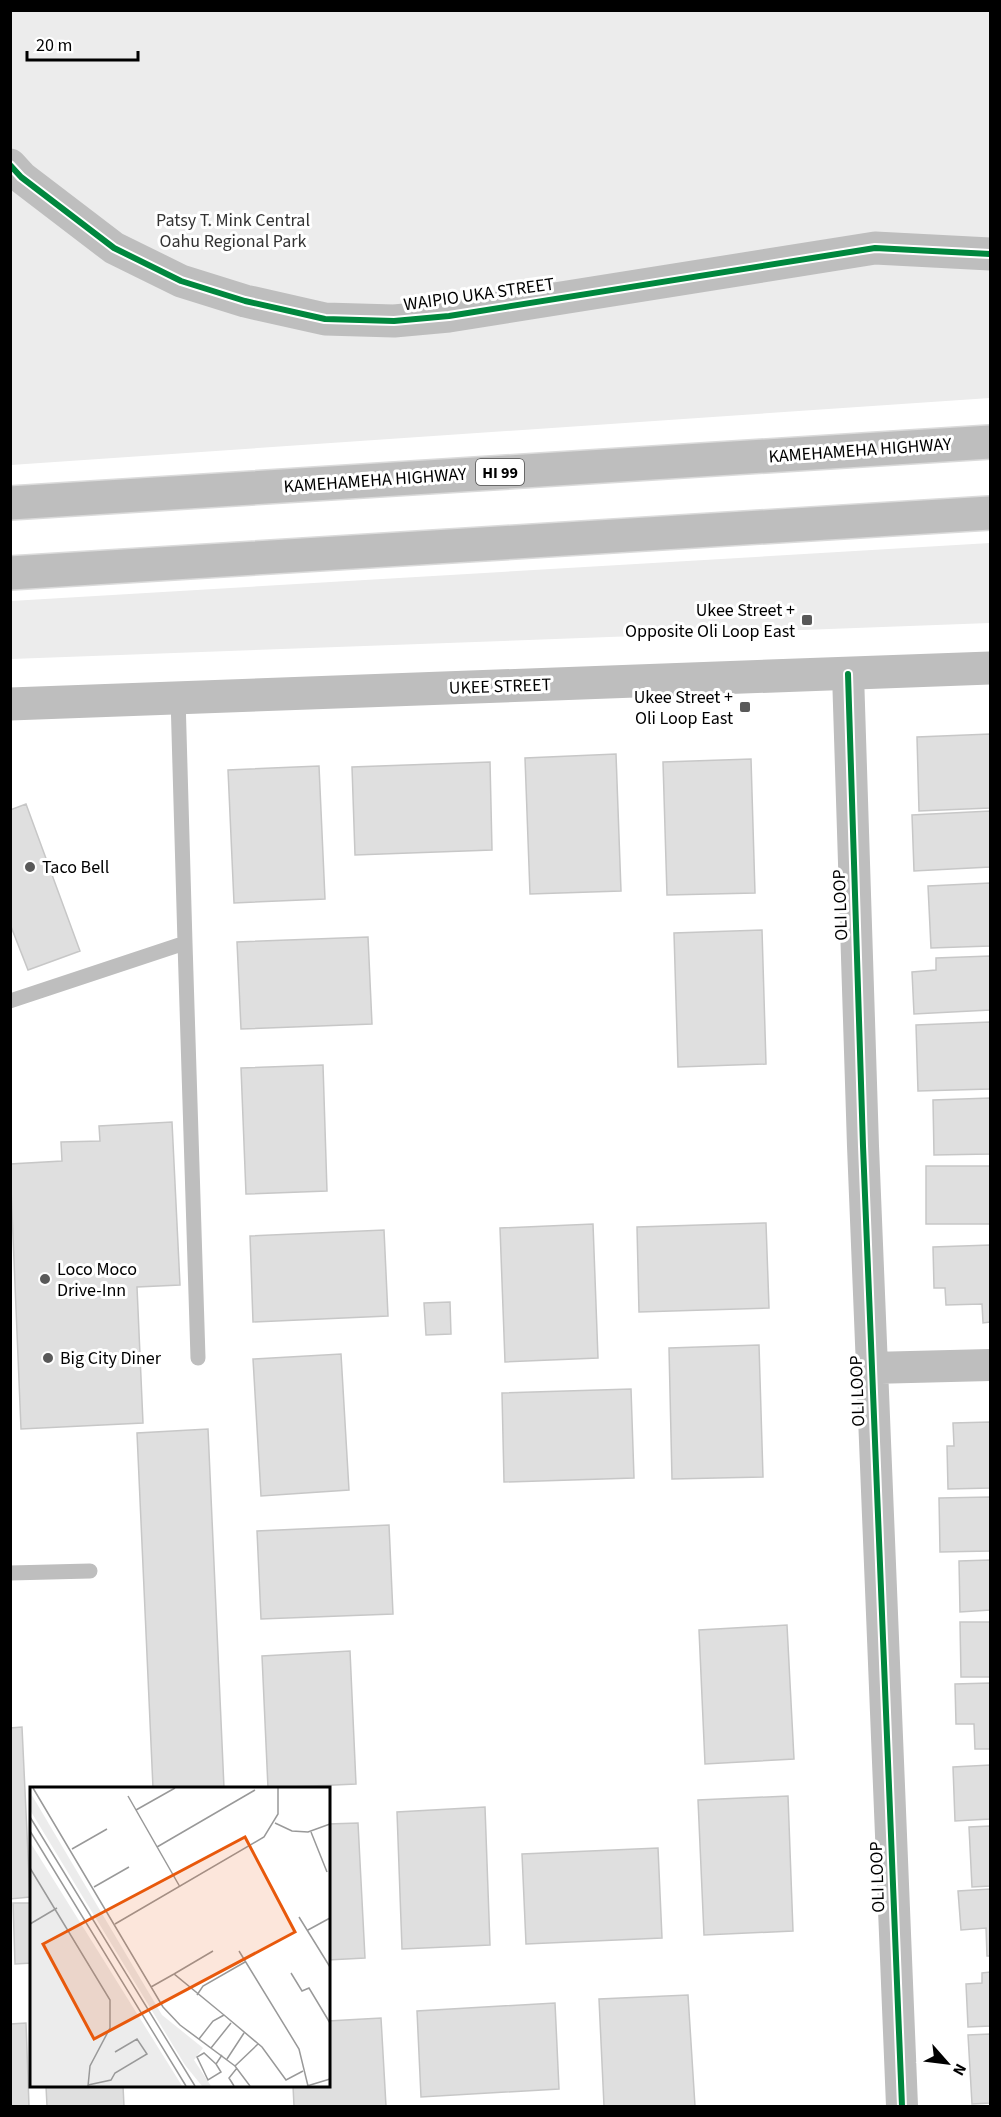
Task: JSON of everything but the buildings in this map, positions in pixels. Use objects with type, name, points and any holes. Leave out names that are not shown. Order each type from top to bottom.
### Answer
[{"type":"street","name":"WAIPIO UKA STREET","points":[[10,165],[21,177],[114,248],[181,280],[245,301],[325,319],[394,321],[449,316],[875,248],[990,254]]},
{"type":"street","name":"KAMEHAMEHA HIGHWAY","points":[[10,502],[990,442]]},
{"type":"street","points":[[10,573],[990,513]]},
{"type":"street","name":"UKEE STREET","points":[[10,704],[990,669]]},
{"type":"street","name":"OLI LOOP","points":[[848,674],[871,1368],[902,2106]]},
{"type":"street","points":[[871,1368],[990,1365]]},
{"type":"lane","points":[[178,697],[198,1358]]},
{"type":"lane","points":[[10,1002],[185,943]]},
{"type":"lane","points":[[10,1573],[90,1571]]},
{"type":"green space","name":"Patsy T. Mink Central Oahu Regional Park","points":[[11,11],[990,11],[990,398],[11,465]]},
{"type":"green space","points":[[990,543],[990,623],[11,659],[11,601]]},
{"type":"cycle path","points":[[10,165],[21,177],[114,248],[181,281],[245,301],[325,319],[394,321],[449,316],[875,248],[990,254]]},
{"type":"cycle path","points":[[848,674],[863,1146],[902,2106]]},
{"type":"place","name":"Ukee Street + Opposite Oli Loop East","points":[[807,620]]},
{"type":"place","name":"Ukee Street + Oli Loop East","points":[[745,707]]},
{"type":"place","name":"Taco Bell","points":[[30,867]]},
{"type":"place","name":"Loco Moco Drive-Inn","points":[[45,1279]]},
{"type":"place","name":"Big City Diner","points":[[48,1358]]}]
